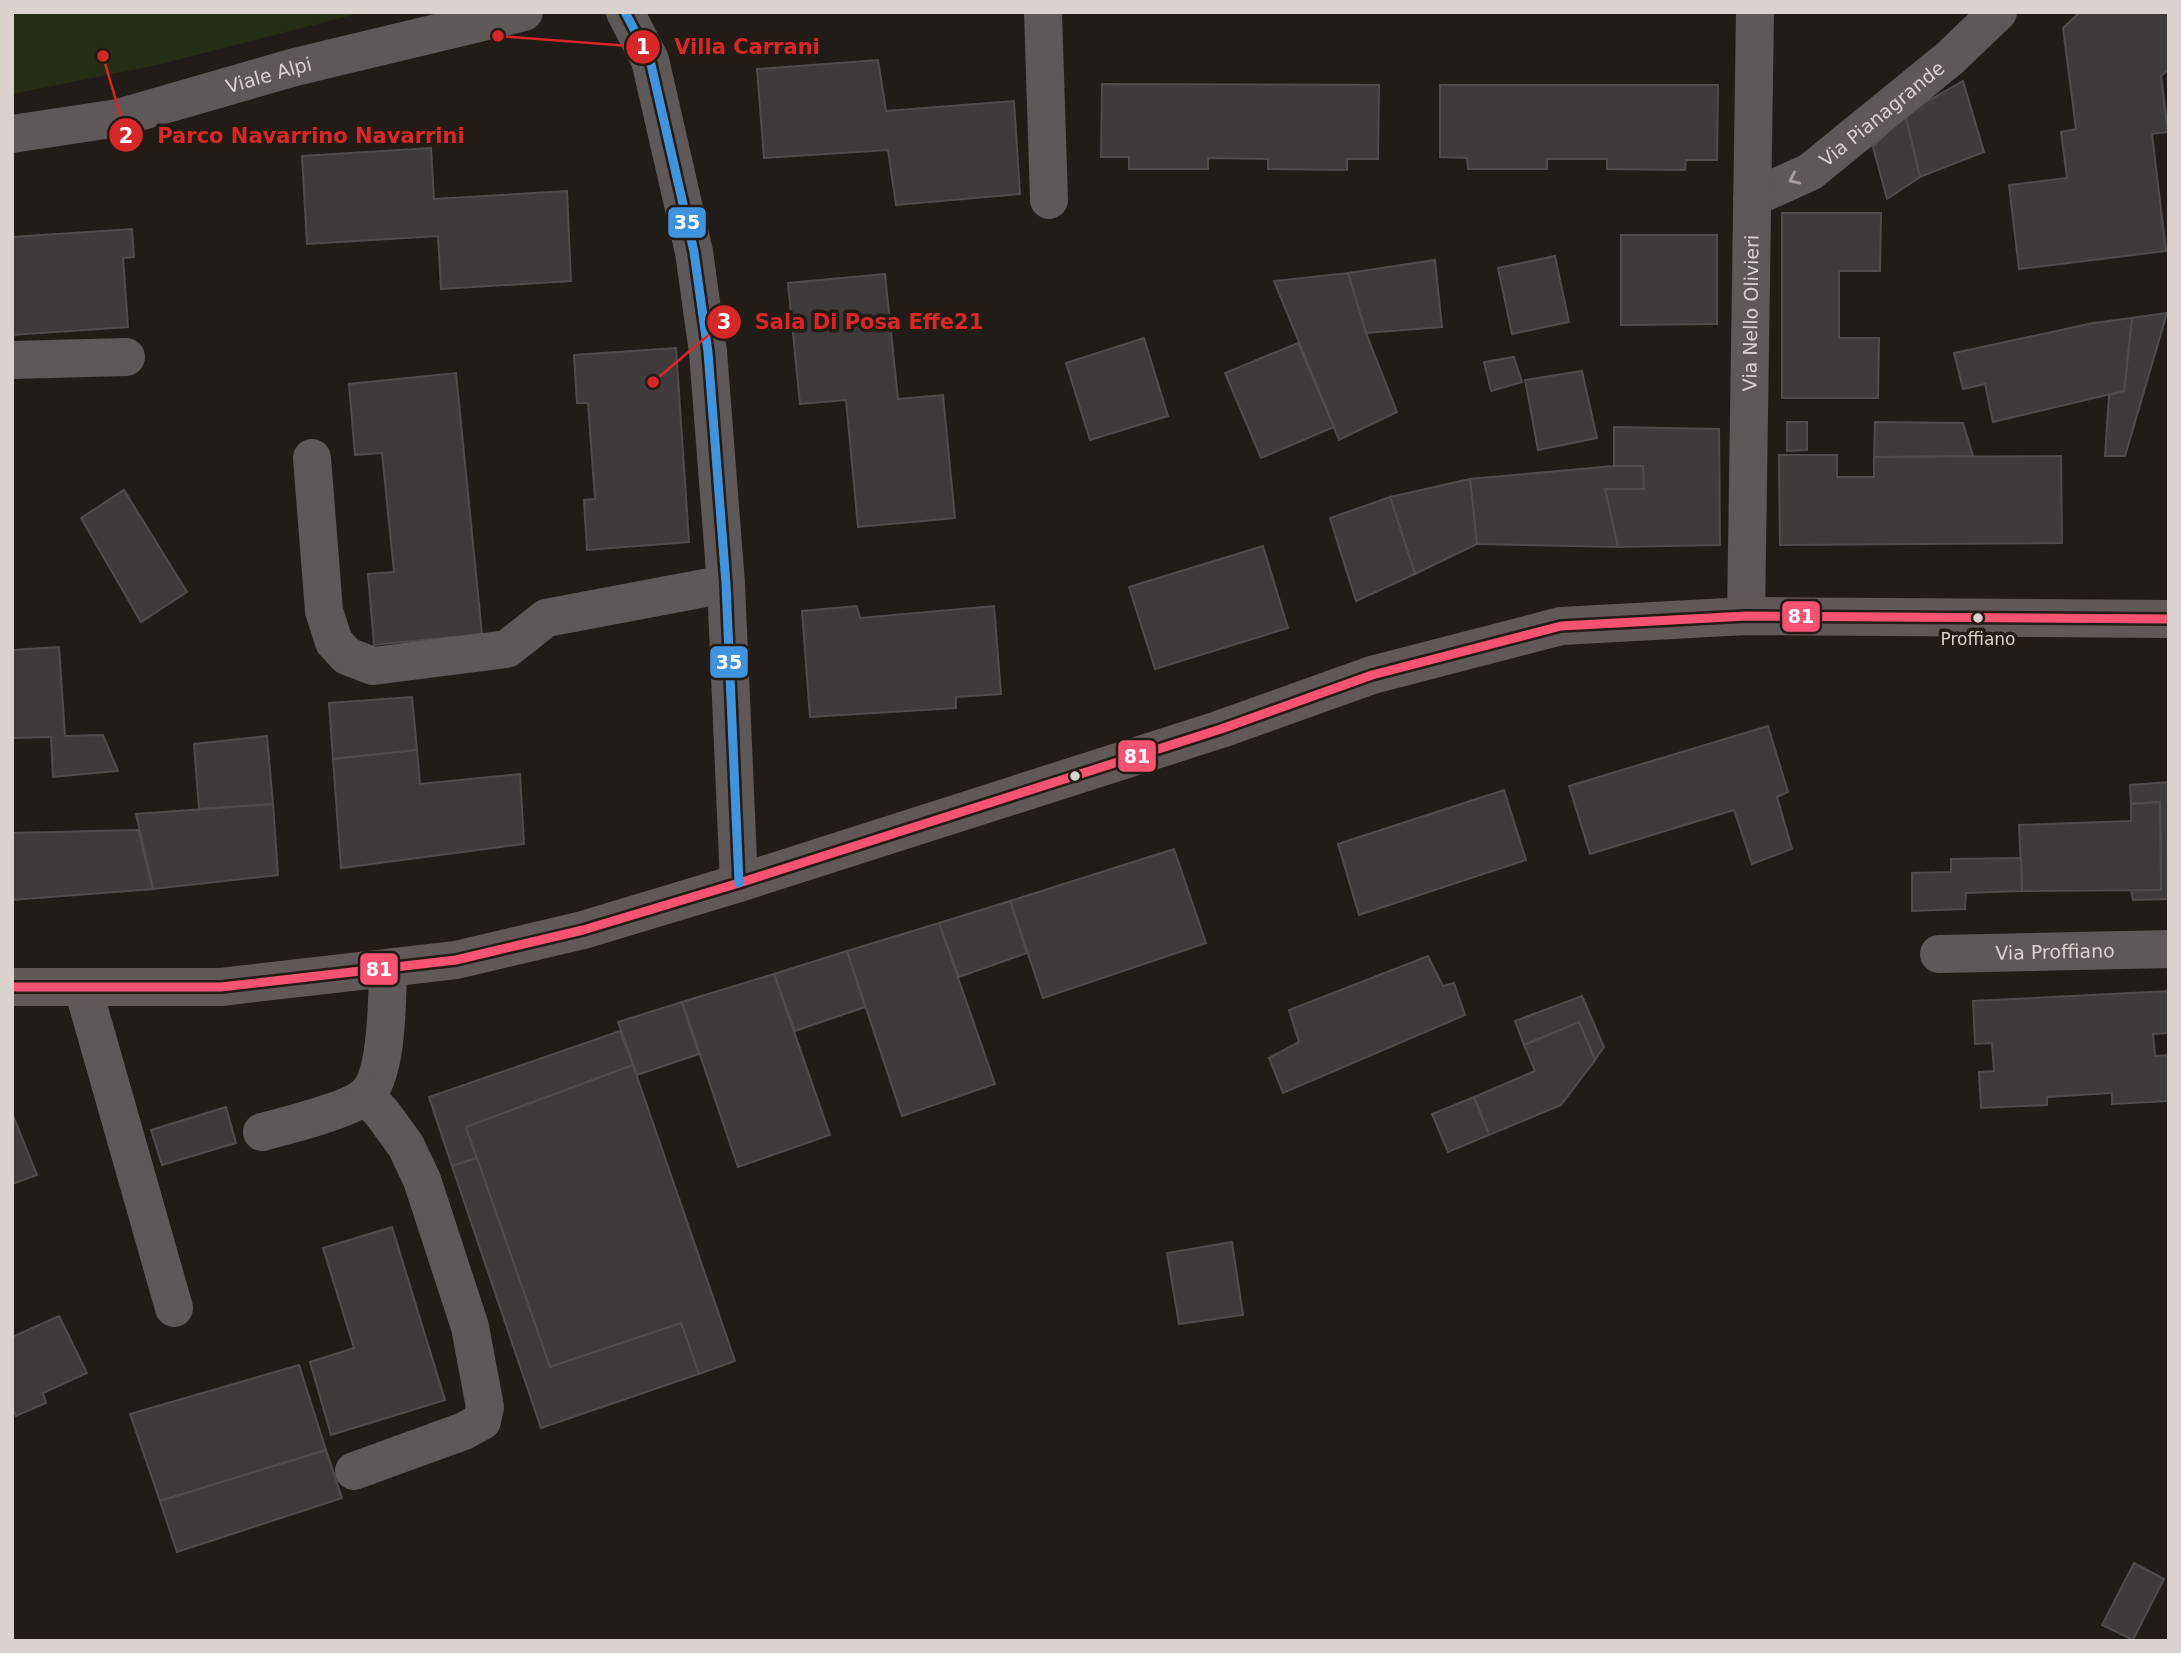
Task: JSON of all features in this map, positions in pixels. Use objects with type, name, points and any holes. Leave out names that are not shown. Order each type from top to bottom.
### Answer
[{"type":"main road","points":[[12,987],[221,987],[388,970],[456,960],[570,933],[739,883],[1221,729],[1372,675],[1561,626],[1746,615],[2169,620]]},
{"type":"street","name":"Viale Alpi","points":[[12,134],[48,131],[118,118],[295,67],[524,12]]},
{"type":"street","points":[[625,12],[650,60],[694,252],[708,352],[726,584],[739,883]]},
{"type":"street","points":[[1044,12],[1049,200]]},
{"type":"street","name":"Via Nello Olivieri","points":[[1746,615],[1755,12]]},
{"type":"street","name":"Via Pianagrande","points":[[1752,198],[1810,172],[1950,58],[1998,12]]},
{"type":"street","points":[[12,360],[126,357]]},
{"type":"street","points":[[312,458],[324,611],[334,642],[347,656],[373,666],[507,649],[546,618],[726,584]]},
{"type":"street","name":"Via Proffiano","points":[[1939,954],[2169,948]]},
{"type":"street","points":[[262,1132],[319,1116],[366,1096],[375,1079],[385,1033],[388,970]]},
{"type":"street","points":[[83,988],[174,1308]]},
{"type":"street","points":[[354,1471],[464,1430],[481,1420],[485,1407],[470,1327],[422,1180],[407,1146],[382,1112],[366,1096]]},
{"type":"green space","points":[[12,12],[364,12],[157,65],[12,94]]},
{"type":"building","points":[[2080,12],[2169,12],[2169,69],[2161,76],[2168,132],[2152,134],[2166,251],[2019,269],[2009,185],[2067,178],[2061,132],[2076,129],[2063,28]]},
{"type":"building","points":[[878,60],[886,111],[1014,101],[1020,194],[896,205],[888,150],[764,158],[757,69]]},
{"type":"building","points":[[1963,81],[1984,152],[1920,177],[1905,114]]},
{"type":"building","points":[[1102,84],[1379,85],[1378,159],[1347,159],[1347,170],[1268,169],[1268,159],[1208,158],[1208,169],[1129,169],[1129,157],[1101,157]]},
{"type":"building","points":[[1440,85],[1718,85],[1717,160],[1686,160],[1685,170],[1607,169],[1607,159],[1547,159],[1547,169],[1468,169],[1467,158],[1440,157]]},
{"type":"building","points":[[1905,114],[1920,177],[1887,199],[1873,147]]},
{"type":"building","points":[[431,148],[434,199],[567,191],[571,281],[441,289],[438,236],[307,244],[302,156]]},
{"type":"building","points":[[1782,213],[1881,213],[1880,271],[1839,271],[1839,338],[1879,338],[1878,398],[1782,398]]},
{"type":"building","points":[[132,229],[134,257],[123,258],[128,327],[12,335],[12,237]]},
{"type":"building","points":[[1621,235],[1717,235],[1717,324],[1621,325]]},
{"type":"building","points":[[1555,256],[1569,322],[1512,334],[1498,268]]},
{"type":"building","points":[[1435,260],[1442,327],[1366,333],[1348,273]]},
{"type":"building","points":[[1348,273],[1366,333],[1397,412],[1339,440],[1274,281]]},
{"type":"building","points":[[885,274],[898,399],[943,395],[955,518],[858,527],[846,400],[800,404],[788,283]]},
{"type":"building","points":[[2167,313],[2125,456],[2105,456],[2109,395],[2124,391],[2132,318]]},
{"type":"building","points":[[2132,318],[2124,391],[1993,422],[1985,384],[1963,389],[1954,353],[2093,323]]},
{"type":"building","points":[[1144,338],[1168,416],[1090,440],[1066,363]]},
{"type":"building","points":[[1298,343],[1334,427],[1261,458],[1225,373]]},
{"type":"building","points":[[676,348],[689,542],[587,550],[584,500],[595,499],[588,403],[577,403],[574,355]]},
{"type":"building","points":[[1514,357],[1522,382],[1491,391],[1484,362]]},
{"type":"building","points":[[1582,371],[1597,438],[1538,450],[1525,380]]},
{"type":"building","points":[[456,373],[482,634],[374,645],[368,574],[394,572],[382,453],[355,455],[349,384]]},
{"type":"building","points":[[1787,422],[1807,422],[1807,450],[1787,451]]},
{"type":"building","points":[[1875,422],[1963,423],[1973,456],[1874,457]]},
{"type":"building","points":[[1614,427],[1719,429],[1720,545],[1618,547],[1605,489],[1644,489],[1643,466],[1614,466]]},
{"type":"building","points":[[1779,455],[1837,455],[1837,477],[1874,477],[1874,457],[2061,456],[2062,543],[1780,545]]},
{"type":"building","points":[[1614,466],[1643,466],[1644,489],[1605,489],[1618,547],[1477,544],[1470,479]]},
{"type":"building","points":[[1470,479],[1477,544],[1415,574],[1390,497]]},
{"type":"building","points":[[124,490],[187,592],[141,622],[81,518]]},
{"type":"building","points":[[1390,497],[1415,574],[1356,601],[1330,518]]},
{"type":"building","points":[[1263,546],[1288,628],[1155,669],[1129,587]]},
{"type":"building","points":[[857,606],[860,618],[994,606],[1001,694],[956,697],[956,708],[810,717],[802,611]]},
{"type":"building","points":[[59,647],[65,736],[103,735],[118,771],[53,777],[51,737],[12,738],[12,650]]},
{"type":"building","points":[[412,697],[417,750],[333,759],[329,703]]},
{"type":"building","points":[[1768,726],[1788,792],[1777,797],[1792,849],[1752,864],[1734,810],[1590,854],[1569,786]]},
{"type":"building","points":[[267,736],[273,804],[199,809],[194,744]]},
{"type":"building","points":[[417,750],[420,784],[520,774],[524,844],[341,868],[333,759]]},
{"type":"building","points":[[2169,782],[2169,899],[2133,900],[2131,890],[2161,890],[2160,802],[2131,804],[2130,785]]},
{"type":"building","points":[[1504,790],[1526,860],[1359,915],[1338,844]]},
{"type":"building","points":[[2160,802],[2161,890],[2022,891],[2019,825],[2131,821],[2131,804]]},
{"type":"building","points":[[273,804],[278,875],[153,889],[136,814]]},
{"type":"building","points":[[138,830],[153,889],[12,900],[12,833]]},
{"type":"building","points":[[1174,849],[1206,943],[1043,998],[1010,901]]},
{"type":"building","points":[[2021,858],[2022,891],[1966,893],[1965,909],[1912,911],[1912,873],[1951,872],[1951,859]]},
{"type":"building","points":[[1010,901],[1027,953],[959,977],[939,923]]},
{"type":"building","points":[[939,923],[995,1084],[902,1116],[847,951]]},
{"type":"building","points":[[847,951],[865,1007],[795,1031],[774,974]]},
{"type":"building","points":[[1428,956],[1443,986],[1454,983],[1465,1015],[1283,1093],[1269,1058],[1299,1042],[1289,1010]]},
{"type":"building","points":[[774,974],[830,1135],[738,1167],[682,1002]]},
{"type":"building","points":[[2169,991],[2169,1033],[2153,1034],[2155,1056],[2169,1055],[2169,1101],[2112,1104],[2112,1093],[2047,1097],[2047,1105],[1981,1108],[1979,1072],[1994,1071],[1992,1043],[1975,1044],[1973,1001]]},
{"type":"building","points":[[1582,996],[1604,1047],[1595,1060],[1579,1022],[1524,1045],[1515,1021]]},
{"type":"building","points":[[682,1002],[699,1054],[637,1075],[618,1022]]},
{"type":"building","points":[[1579,1022],[1595,1060],[1561,1105],[1489,1135],[1474,1097],[1535,1071],[1524,1045]]},
{"type":"building","points":[[620,1031],[633,1065],[466,1127],[477,1158],[452,1166],[429,1097]]},
{"type":"building","points":[[633,1065],[735,1361],[699,1374],[681,1323],[550,1367],[466,1127]]},
{"type":"building","points":[[1474,1097],[1489,1135],[1448,1152],[1432,1114]]},
{"type":"building","points":[[226,1107],[236,1143],[162,1165],[151,1130]]},
{"type":"building","points":[[12,1113],[37,1175],[12,1184]]},
{"type":"building","points":[[477,1158],[550,1367],[681,1323],[699,1374],[541,1428],[452,1166]]},
{"type":"building","points":[[392,1227],[445,1400],[331,1435],[310,1362],[354,1348],[323,1248]]},
{"type":"building","points":[[1232,1242],[1243,1315],[1179,1324],[1167,1253]]},
{"type":"building","points":[[59,1316],[87,1373],[43,1393],[46,1403],[16,1416],[12,1406],[12,1337]]},
{"type":"building","points":[[299,1365],[326,1450],[160,1501],[130,1414]]},
{"type":"building","points":[[326,1450],[342,1498],[177,1552],[160,1501]]},
{"type":"building","points":[[2134,1563],[2164,1579],[2133,1640],[2102,1625]]},
{"type":"transit line","name":"35","points":[[625,12],[650,60],[694,252],[708,352],[726,584],[739,883]]},
{"type":"transit line","name":"81","points":[[12,987],[221,987],[456,960],[583,930],[739,883],[1221,729],[1372,675],[1561,626],[1746,616],[2169,619]]},
{"type":"place","name":"Villa Carrani","points":[[498,36]]},
{"type":"place","name":"Parco Navarrino Navarrini","points":[[103,56]]},
{"type":"place","name":"Sala Di Posa Effe21","points":[[653,382]]},
{"type":"place","name":"Proffiano","points":[[1978,618]]}]
